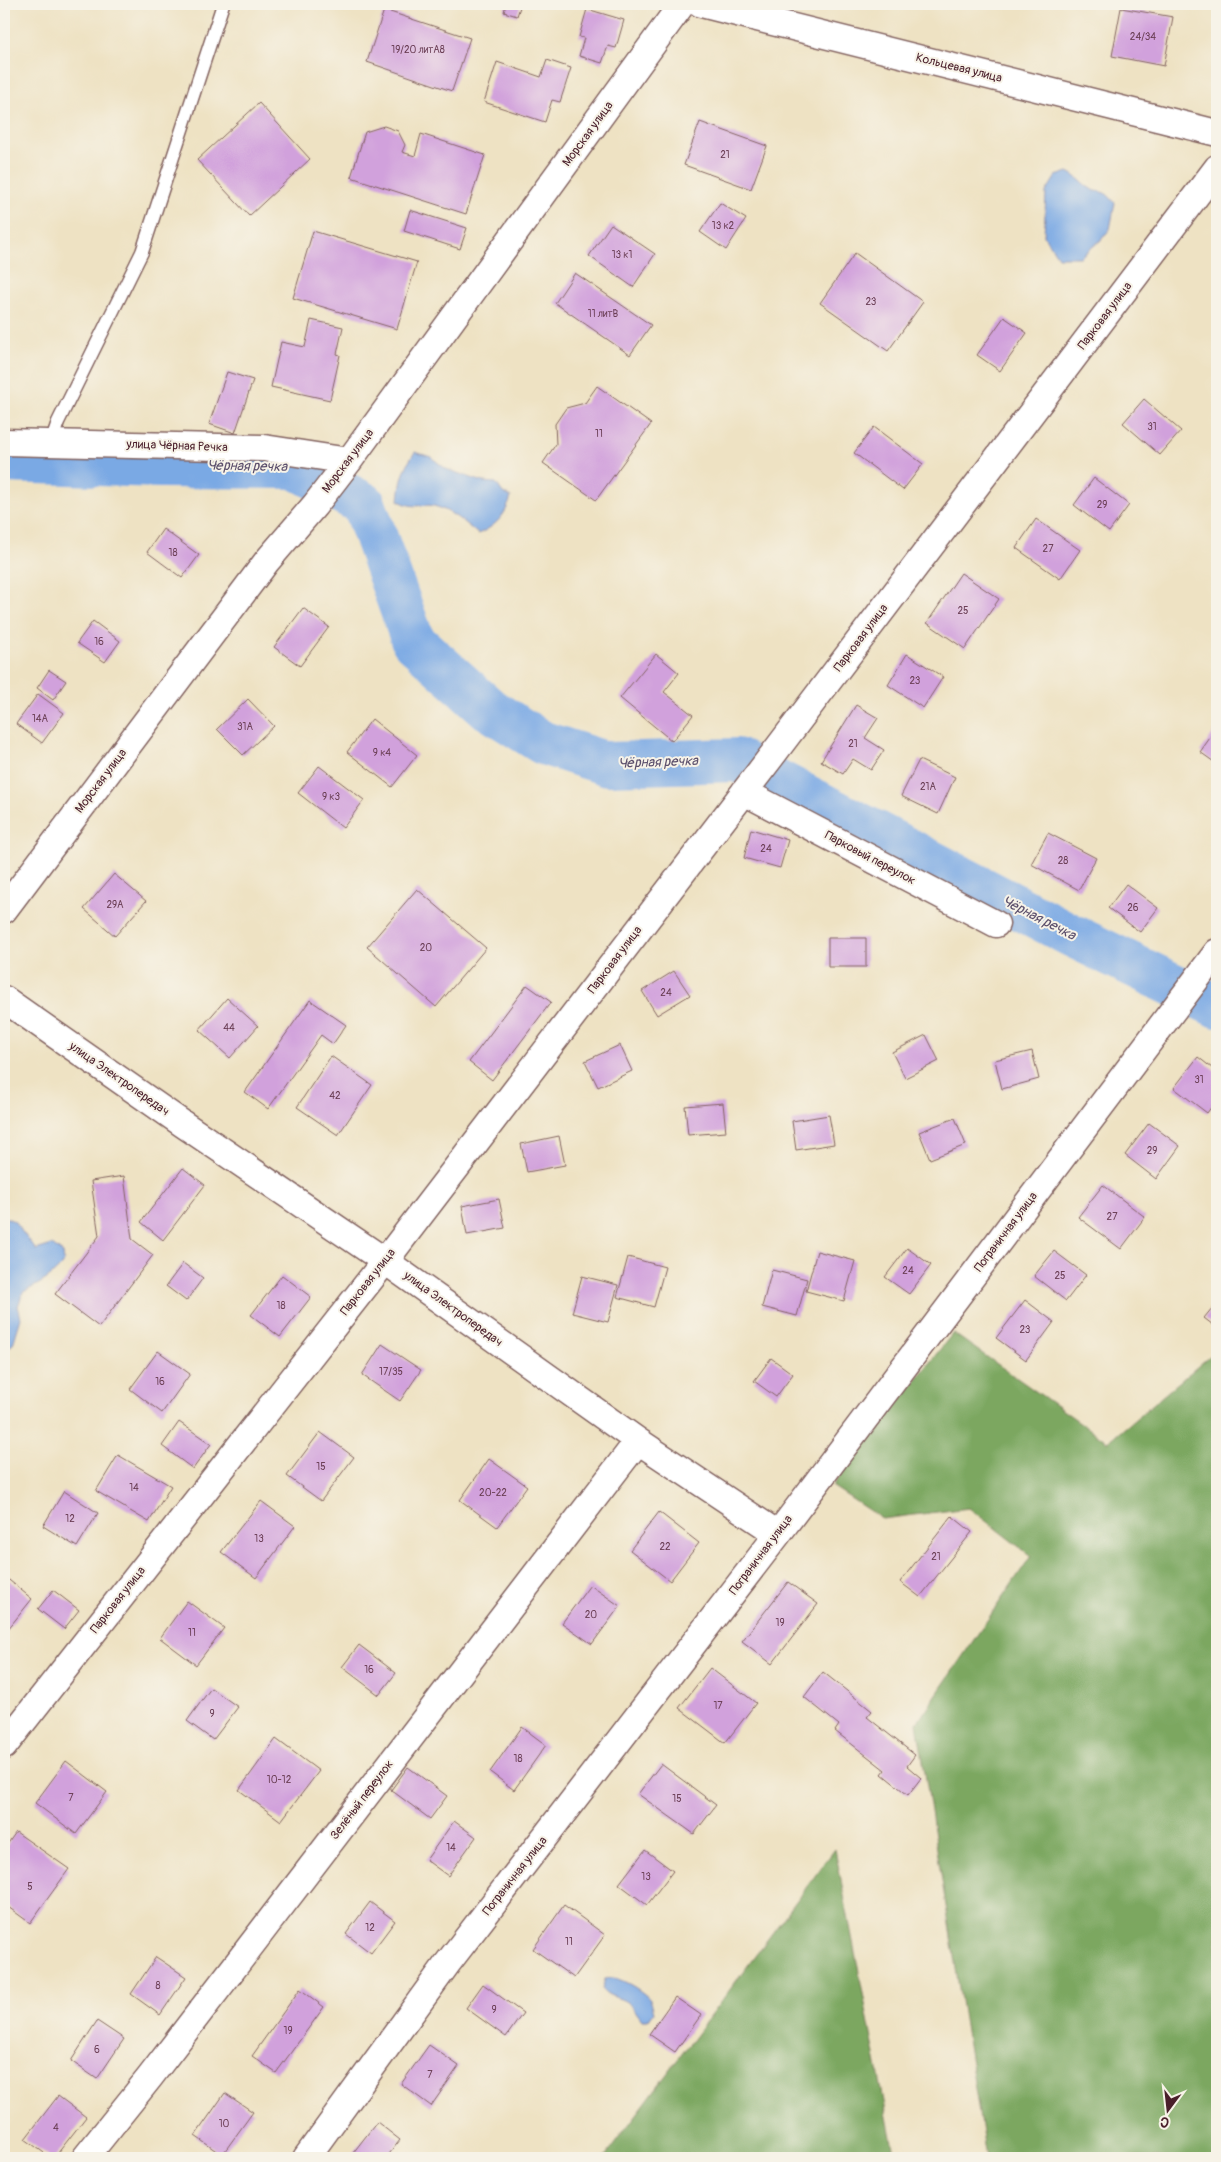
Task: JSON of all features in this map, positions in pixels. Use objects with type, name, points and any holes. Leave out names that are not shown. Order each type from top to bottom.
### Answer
[{"type":"street","name":"Морская улица","points":[[4,910],[267,561],[315,505],[346,464],[682,4]]},
{"type":"street","name":"Кольцевая улица","points":[[700,4],[1217,132]]},
{"type":"street","name":"Парковая улица","points":[[4,1746],[385,1260],[747,789],[1217,168]]},
{"type":"street","name":"улица Чёрная Речка","points":[[4,442],[264,448],[346,464]]},
{"type":"street","name":"Парковый переулок","points":[[747,789],[996,924]]},
{"type":"street","name":"Пограничная улица","points":[[306,2158],[448,1964],[778,1534],[1217,952]]},
{"type":"street","name":"улица Электропередач","points":[[4,999],[175,1118],[385,1260],[638,1441],[778,1534]]},
{"type":"street","name":"Зелёный переулок","points":[[85,2158],[162,2061],[638,1441]]},
{"type":"lane","points":[[51,442],[62,414],[142,252],[223,4]]},
{"type":"green space","points":[[953,1333],[1108,1442],[1217,1350],[1217,2158],[986,2158],[917,1723],[1031,1556],[969,1508],[882,1519],[832,1486]]},
{"type":"green space","points":[[835,1849],[895,2158],[604,2158]]},
{"type":"water","points":[[1068,172],[1092,190],[1104,193],[1115,203],[1110,229],[1101,240],[1080,257],[1058,257],[1044,236],[1046,192],[1056,176]]},
{"type":"water","points":[[415,452],[431,457],[446,469],[483,482],[496,483],[503,493],[511,497],[503,515],[495,524],[478,534],[458,518],[440,508],[429,505],[414,506],[399,501],[403,475]]},
{"type":"water","points":[[4,1217],[14,1221],[36,1250],[52,1245],[63,1253],[64,1262],[46,1280],[23,1292],[18,1306],[21,1318],[13,1344],[4,1351]]},
{"type":"water","points":[[611,1978],[626,1982],[638,1989],[650,2000],[654,2012],[648,2020],[642,2020],[629,2004],[609,1995],[602,1989],[605,1979]]},
{"type":"building","points":[[506,4],[521,4],[517,16],[504,12]]},
{"type":"building","points":[[1121,8],[1173,17],[1164,66],[1112,56]]},
{"type":"building","points":[[587,9],[624,20],[616,48],[608,46],[602,63],[579,56],[584,38],[579,37]]},
{"type":"building","points":[[384,10],[470,38],[452,91],[367,62]]},
{"type":"building","points":[[547,60],[571,68],[560,102],[552,100],[545,122],[484,102],[497,62],[541,77]]},
{"type":"building","points":[[259,103],[310,159],[249,216],[197,160]]},
{"type":"building","points":[[700,122],[767,146],[751,189],[684,165]]},
{"type":"building","points":[[384,126],[398,131],[405,145],[402,152],[415,156],[421,134],[485,155],[466,214],[351,177],[365,132]]},
{"type":"building","points":[[720,203],[746,219],[726,250],[700,232]]},
{"type":"building","points":[[410,210],[467,228],[460,249],[404,231]]},
{"type":"building","points":[[611,224],[655,254],[633,287],[589,256]]},
{"type":"building","points":[[313,231],[417,262],[397,329],[293,298]]},
{"type":"building","points":[[855,253],[923,302],[888,351],[820,303]]},
{"type":"building","points":[[575,273],[651,325],[630,355],[555,303]]},
{"type":"building","points":[[1004,317],[1027,333],[1000,371],[977,355]]},
{"type":"building","points":[[311,320],[343,327],[337,354],[340,355],[330,400],[271,387],[281,342],[305,347]]},
{"type":"building","points":[[227,372],[253,380],[235,433],[209,424]]},
{"type":"building","points":[[597,386],[651,424],[596,500],[543,463],[556,444],[555,424],[566,408],[585,403]]},
{"type":"building","points":[[1144,399],[1181,431],[1160,455],[1123,423]]},
{"type":"building","points":[[874,427],[923,464],[903,490],[854,453]]},
{"type":"building","points":[[1094,478],[1129,505],[1109,532],[1074,505]]},
{"type":"building","points":[[1036,519],[1080,550],[1060,579],[1016,548]]},
{"type":"building","points":[[163,529],[199,555],[182,578],[147,552]]},
{"type":"building","points":[[961,573],[999,599],[965,649],[927,623]]},
{"type":"building","points":[[303,608],[329,627],[300,666],[274,647]]},
{"type":"building","points":[[93,621],[120,641],[105,662],[77,643]]},
{"type":"building","points":[[656,654],[679,673],[664,692],[693,715],[672,741],[620,698]]},
{"type":"building","points":[[907,654],[943,677],[923,708],[888,685]]},
{"type":"building","points":[[49,670],[66,681],[53,700],[37,688]]},
{"type":"building","points":[[38,694],[64,713],[42,743],[16,724]]},
{"type":"building","points":[[248,699],[274,726],[243,755],[217,729]]},
{"type":"building","points":[[856,705],[878,718],[865,738],[884,750],[871,770],[853,759],[843,774],[821,761]]},
{"type":"building","points":[[372,719],[417,755],[392,787],[347,752]]},
{"type":"building","points":[[1217,728],[1217,764],[1200,752]]},
{"type":"building","points":[[919,760],[955,777],[938,814],[901,796]]},
{"type":"building","points":[[319,766],[364,800],[343,828],[298,793]]},
{"type":"building","points":[[751,829],[788,840],[780,868],[744,858]]},
{"type":"building","points":[[1048,833],[1096,858],[1079,890],[1031,864]]},
{"type":"building","points":[[114,874],[146,901],[115,936],[84,909]]},
{"type":"building","points":[[1126,884],[1158,908],[1140,932],[1108,908]]},
{"type":"building","points":[[417,889],[486,948],[436,1007],[367,947]]},
{"type":"building","points":[[828,938],[866,938],[866,967],[828,967]]},
{"type":"building","points":[[674,971],[690,995],[657,1015],[642,991]]},
{"type":"building","points":[[527,985],[551,1002],[492,1080],[469,1062]]},
{"type":"building","points":[[227,998],[258,1026],[230,1058],[199,1030]]},
{"type":"building","points":[[310,1000],[346,1025],[333,1044],[321,1035],[268,1109],[245,1092]]},
{"type":"building","points":[[926,1035],[939,1061],[905,1078],[892,1052]]},
{"type":"building","points":[[620,1045],[632,1071],[598,1087],[585,1061]]},
{"type":"building","points":[[1032,1051],[1039,1079],[1002,1089],[995,1060]]},
{"type":"building","points":[[331,1056],[372,1085],[338,1135],[297,1107]]},
{"type":"building","points":[[1198,1057],[1217,1072],[1217,1099],[1207,1113],[1174,1088]]},
{"type":"building","points":[[723,1103],[726,1132],[688,1135],[685,1106]]},
{"type":"building","points":[[829,1115],[834,1144],[796,1150],[792,1121]]},
{"type":"building","points":[[955,1118],[966,1145],[930,1159],[919,1132]]},
{"type":"building","points":[[1149,1123],[1180,1146],[1156,1179],[1125,1155]]},
{"type":"building","points":[[559,1136],[565,1165],[527,1172],[521,1144]]},
{"type":"building","points":[[183,1168],[205,1185],[163,1240],[141,1222]]},
{"type":"building","points":[[124,1176],[132,1239],[153,1255],[99,1327],[55,1294],[99,1236],[91,1181]]},
{"type":"building","points":[[1103,1185],[1145,1217],[1121,1249],[1078,1217]]},
{"type":"building","points":[[499,1199],[505,1228],[467,1235],[462,1206]]},
{"type":"building","points":[[907,1248],[931,1265],[909,1294],[885,1277]]},
{"type":"building","points":[[817,1251],[855,1261],[844,1301],[806,1291]]},
{"type":"building","points":[[1054,1251],[1086,1275],[1066,1301],[1034,1276]]},
{"type":"building","points":[[628,1257],[665,1267],[654,1307],[617,1297]]},
{"type":"building","points":[[183,1263],[203,1278],[186,1301],[166,1286]]},
{"type":"building","points":[[772,1270],[807,1279],[797,1316],[762,1307]]},
{"type":"building","points":[[282,1275],[311,1297],[280,1337],[251,1315]]},
{"type":"building","points":[[582,1276],[618,1285],[608,1322],[572,1313]]},
{"type":"building","points":[[1025,1300],[1054,1322],[1026,1360],[996,1338]]},
{"type":"building","points":[[1217,1302],[1217,1328],[1204,1318]]},
{"type":"building","points":[[382,1344],[421,1370],[400,1401],[362,1375]]},
{"type":"building","points":[[158,1351],[190,1374],[162,1413],[130,1389]]},
{"type":"building","points":[[771,1358],[793,1374],[776,1397],[754,1381]]},
{"type":"building","points":[[179,1422],[211,1444],[193,1469],[162,1446]]},
{"type":"building","points":[[320,1432],[354,1457],[321,1501],[287,1476]]},
{"type":"building","points":[[118,1455],[171,1486],[149,1522],[96,1491]]},
{"type":"building","points":[[489,1459],[527,1486],[497,1527],[460,1500]]},
{"type":"building","points":[[64,1491],[98,1513],[77,1547],[43,1526]]},
{"type":"building","points":[[261,1501],[295,1526],[256,1578],[221,1552]]},
{"type":"building","points":[[659,1512],[699,1543],[670,1581],[630,1550]]},
{"type":"building","points":[[952,1516],[972,1532],[920,1597],[900,1582]]},
{"type":"building","points":[[4,1576],[32,1599],[4,1634]]},
{"type":"building","points":[[788,1582],[818,1604],[772,1664],[742,1641]]},
{"type":"building","points":[[590,1585],[620,1606],[592,1644],[562,1623]]},
{"type":"building","points":[[53,1590],[79,1610],[64,1629],[38,1609]]},
{"type":"building","points":[[187,1601],[224,1628],[196,1665],[160,1638]]},
{"type":"building","points":[[359,1645],[396,1673],[379,1695],[342,1667]]},
{"type":"building","points":[[710,1668],[756,1703],[725,1743],[679,1708]]},
{"type":"building","points":[[823,1672],[872,1711],[867,1717],[915,1755],[907,1766],[921,1778],[908,1795],[882,1774],[885,1770],[835,1731],[839,1725],[804,1697]]},
{"type":"building","points":[[211,1688],[238,1707],[213,1740],[187,1721]]},
{"type":"building","points":[[522,1727],[546,1745],[514,1790],[490,1772]]},
{"type":"building","points":[[276,1739],[319,1771],[281,1821],[239,1790]]},
{"type":"building","points":[[66,1761],[107,1792],[76,1834],[35,1803]]},
{"type":"building","points":[[661,1764],[716,1805],[694,1834],[638,1794]]},
{"type":"building","points":[[408,1767],[447,1796],[430,1819],[391,1790]]},
{"type":"building","points":[[454,1821],[476,1837],[448,1876],[426,1860]]},
{"type":"building","points":[[16,1832],[69,1869],[30,1923],[4,1904],[4,1849]]},
{"type":"building","points":[[645,1850],[673,1871],[647,1905],[619,1884]]},
{"type":"building","points":[[370,1902],[395,1921],[371,1953],[346,1934]]},
{"type":"building","points":[[564,1905],[605,1935],[574,1978],[533,1949]]},
{"type":"building","points":[[156,1957],[186,1977],[160,2015],[131,1994]]},
{"type":"building","points":[[483,1984],[523,2013],[506,2037],[466,2008]]},
{"type":"building","points":[[300,1989],[324,2007],[276,2073],[252,2056]]},
{"type":"building","points":[[675,1997],[701,2015],[675,2052],[649,2034]]},
{"type":"building","points":[[97,2021],[124,2039],[97,2079],[71,2061]]},
{"type":"building","points":[[429,2045],[459,2066],[431,2106],[401,2084]]},
{"type":"building","points":[[225,2093],[253,2112],[222,2155],[195,2136]]},
{"type":"building","points":[[58,2096],[86,2117],[54,2158],[51,2158],[25,2139]]},
{"type":"building","points":[[377,2122],[400,2140],[386,2158],[349,2158]]},
{"type":"waterway","name":"Чёрная речка","points":[[4,461],[160,466],[295,467],[364,504],[413,641],[489,709],[543,743],[608,764],[737,760],[1071,935],[1217,1006]]}]
